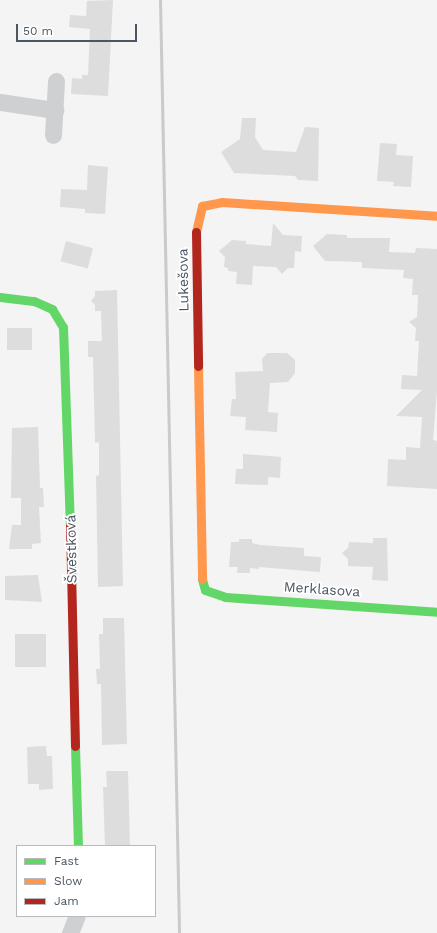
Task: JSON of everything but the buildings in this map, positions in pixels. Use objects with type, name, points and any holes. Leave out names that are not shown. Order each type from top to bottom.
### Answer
[{"type":"street","points":[[53,135],[56,80]]},
{"type":"street","points":[[0,102],[55,110]]},
{"type":"street","name":"Lukešova","points":[[205,590],[201,574],[196,224],[202,206],[222,202],[437,216]]},
{"type":"street","name":"Švestková","points":[[0,298],[34,301],[52,309],[63,327],[65,340],[78,845]]},
{"type":"street","name":"Merklasova","points":[[205,590],[225,596],[437,612]]},
{"type":"street","points":[[70,933],[77,917]]},
{"type":"railway","points":[[160,0],[179,933]]},
{"type":"traffic: fast","points":[[0,297],[34,301],[52,309],[63,327],[70,525]]},
{"type":"traffic: fast","points":[[202,579],[205,590],[225,597],[437,612]]},
{"type":"traffic: fast","points":[[75,746],[78,845]]},
{"type":"traffic: slow","points":[[196,232],[202,206],[222,202],[437,216]]},
{"type":"traffic: slow","points":[[198,366],[202,579]]},
{"type":"traffic: jam","points":[[196,232],[198,366]]},
{"type":"traffic: jam","points":[[70,525],[75,746]]}]
